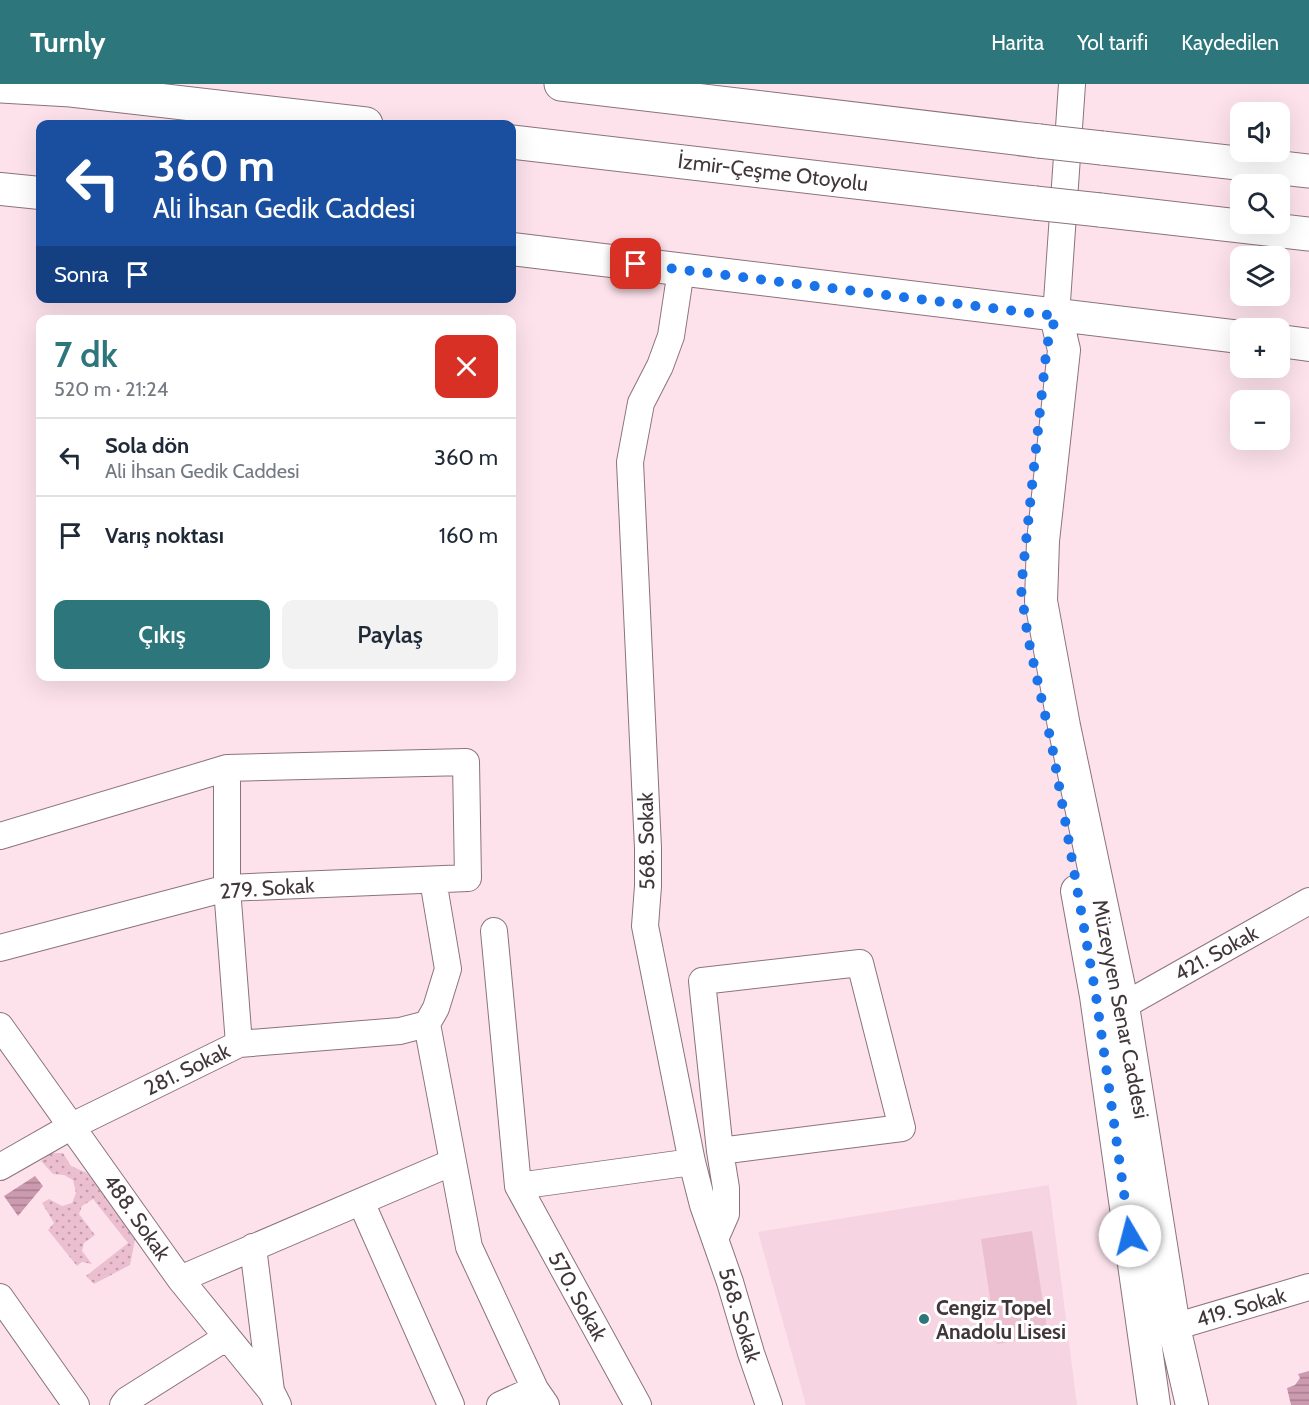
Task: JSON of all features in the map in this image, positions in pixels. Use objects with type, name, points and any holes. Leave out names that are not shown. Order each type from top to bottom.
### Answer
[{"type":"highway","points":[[561,84],[1309,171]]},
{"type":"highway","points":[[0,86],[70,90],[331,120]]},
{"type":"highway","name":"İzmir-Çeşme Otoyolu","points":[[516,141],[1309,234]]},
{"type":"main road","points":[[0,189],[36,193]]},
{"type":"main road","points":[[516,249],[1230,336]]},
{"type":"main road","name":"Müzeyyen Senar Caddesi","points":[[1056,316],[1064,350],[1043,542],[1041,601],[1064,726],[1123,1006],[1174,1326],[1192,1405]]},
{"type":"main road","name":"Müzeyyen Senar Caddesi","points":[[1056,316],[1047,345],[1021,589],[1028,638],[1052,746],[1096,996],[1154,1405]]},
{"type":"main road","points":[[1290,342],[1309,345]]},
{"type":"street","points":[[1056,316],[1072,84]]},
{"type":"street","name":"568. Sokak","points":[[681,270],[671,336],[660,366],[641,403],[630,462],[648,848],[645,926],[692,1162],[703,1205],[769,1405]]},
{"type":"street","name":"279. Sokak","points":[[0,948],[226,888],[468,878],[466,762],[227,768]]},
{"type":"street","points":[[0,836],[227,768],[226,888],[238,1044]]},
{"type":"street","points":[[433,880],[448,969],[436,1008],[427,1024],[469,1247],[541,1397],[500,1405]]},
{"type":"street","name":"421. Sokak","points":[[1123,1006],[1309,901]]},
{"type":"street","points":[[494,931],[518,1186],[692,1162]]},
{"type":"street","points":[[715,1239],[726,1214],[726,1188],[720,1151],[702,981],[860,963],[902,1128],[720,1151]]},
{"type":"street","name":"281. Sokak","points":[[0,1167],[72,1126],[238,1044],[399,1031],[427,1024]]},
{"type":"street","name":"488. Sokak","points":[[0,1026],[180,1279],[275,1398]]},
{"type":"street","points":[[180,1279],[453,1162]]},
{"type":"street","name":"570. Sokak","points":[[518,1186],[638,1405]]},
{"type":"street","points":[[361,1202],[451,1405]]},
{"type":"street","points":[[254,1247],[275,1398]]},
{"type":"street","name":"419. Sokak","points":[[1174,1326],[1309,1287]]},
{"type":"street","points":[[0,1297],[76,1405]]},
{"type":"street","points":[[123,1405],[135,1395],[227,1337]]},
{"type":"shaded area","points":[[51,1153],[63,1153],[71,1166],[87,1173],[136,1235],[130,1265],[94,1284],[86,1276],[128,1243],[93,1199],[82,1206],[79,1214],[95,1235],[84,1243],[82,1251],[92,1264],[82,1262],[77,1266],[48,1230],[54,1223],[42,1203],[49,1199],[62,1206],[72,1203],[76,1193],[73,1180],[64,1175],[53,1174],[41,1161]]},
{"type":"shaded area","points":[[35,1176],[43,1186],[18,1216],[4,1196]]},
{"type":"shaded area","name":"Cengiz Topel Anadolu Lisesi","points":[[1049,1185],[1077,1405],[806,1405],[758,1232]]},
{"type":"shaded area","points":[[1032,1231],[1048,1335],[997,1344],[981,1239]]},
{"type":"shaded area","points":[[1309,1371],[1309,1405],[1291,1405],[1287,1388],[1295,1385],[1300,1378],[1298,1374]]},
{"type":"place","name":"Cengiz Topel Anadolu Lisesi","points":[[924,1319]]},
{"type":"route","points":[[636,264],[1056,316],[1047,345],[1021,589],[1028,638],[1052,746],[1096,996],[1130,1236]]}]
